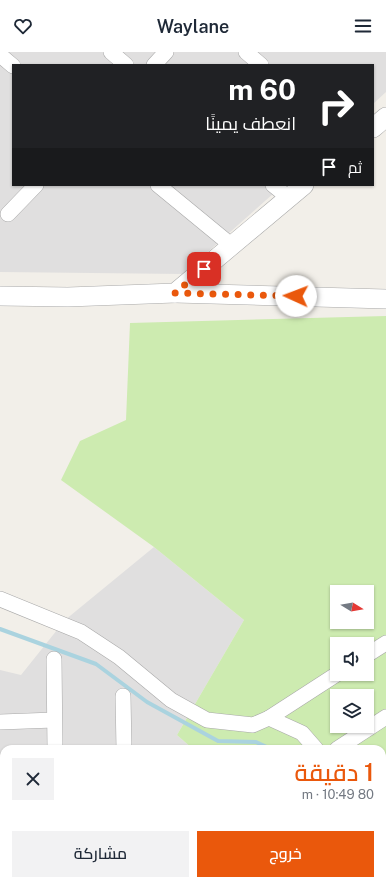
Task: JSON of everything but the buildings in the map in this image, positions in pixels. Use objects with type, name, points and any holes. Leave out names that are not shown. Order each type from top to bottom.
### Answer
[{"type":"street","points":[[111,52],[125,64]]},
{"type":"street","points":[[155,64],[166,52]]},
{"type":"street","points":[[246,52],[260,64]]},
{"type":"street","points":[[0,56],[12,65]]},
{"type":"street","points":[[374,127],[386,117]]},
{"type":"street","points":[[8,214],[35,186]]},
{"type":"street","points":[[159,186],[231,245]]},
{"type":"street","points":[[274,186],[289,198]]},
{"type":"street","points":[[175,293],[303,186]]},
{"type":"street","points":[[0,296],[68,297],[175,293],[386,299]]},
{"type":"street","points":[[0,599],[81,632],[119,657],[171,700],[207,720],[253,725],[269,718],[330,679]]},
{"type":"street","points":[[374,651],[386,643]]},
{"type":"street","points":[[54,659],[55,745]]},
{"type":"street","points":[[123,696],[124,745]]},
{"type":"street","points":[[343,745],[386,717]]},
{"type":"street","points":[[269,718],[302,733],[312,745]]},
{"type":"street","points":[[0,722],[54,720]]},
{"type":"shaded area","points":[[0,52],[386,52],[386,92],[374,103],[374,64],[12,64],[12,186],[282,186],[183,274],[0,272]]},
{"type":"shaded area","points":[[154,547],[244,620],[177,735],[188,745],[0,745],[0,670],[21,675],[65,620]]},
{"type":"green space","points":[[386,316],[386,745],[188,745],[177,735],[244,620],[154,547],[61,480],[80,441],[126,420],[130,323]]},
{"type":"waterway","points":[[0,629],[96,664],[147,702],[218,741],[256,742],[262,745]]},
{"type":"route","points":[[204,269],[175,293],[296,296]]}]
